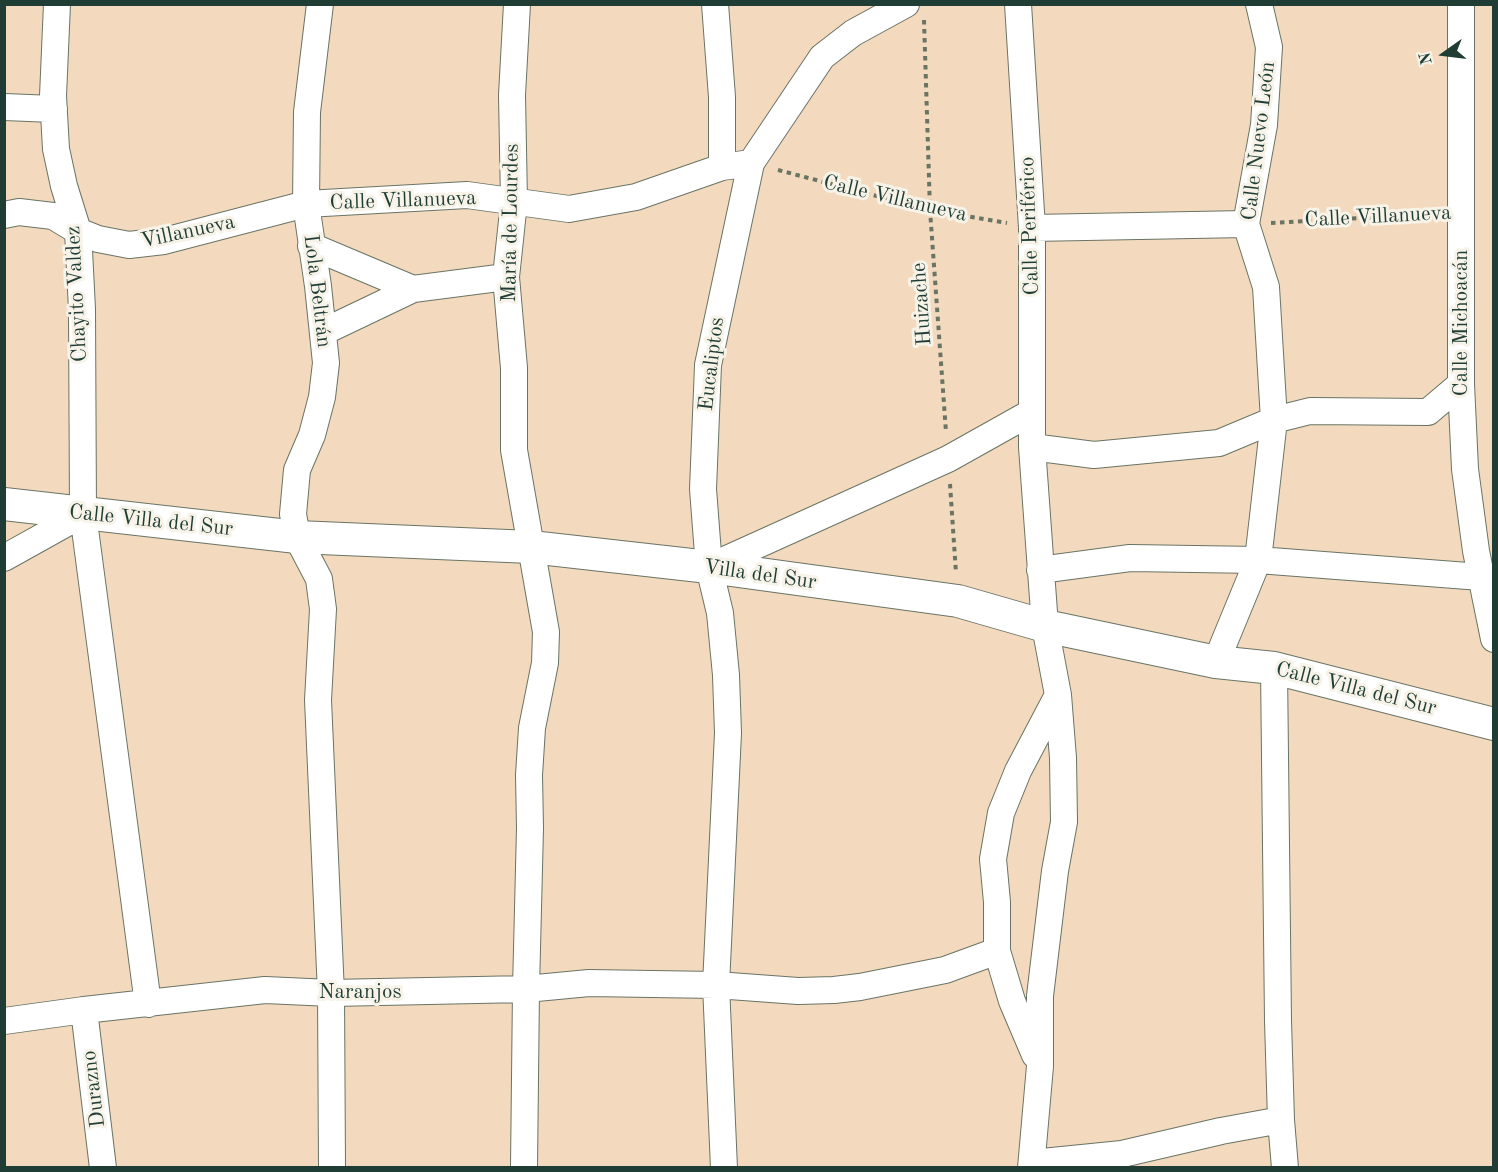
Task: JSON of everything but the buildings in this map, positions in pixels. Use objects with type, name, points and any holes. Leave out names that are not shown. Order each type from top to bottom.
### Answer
[{"type":"street","name":"Chayito Valdez","points":[[57,4],[54,110],[56,149],[64,186],[78,231],[82,309],[83,514],[148,1004]]},
{"type":"street","name":"Lola Beltrán","points":[[297,537],[293,514],[297,470],[312,435],[322,397],[326,363],[306,204],[307,112],[320,4]]},
{"type":"street","name":"María de Lourdes","points":[[517,4],[512,95],[514,202],[506,277],[514,368],[514,450],[546,632],[545,663],[532,728],[530,752],[524,1167]]},
{"type":"street","points":[[716,4],[722,97],[722,167]]},
{"type":"street","name":"Calle Periférico","points":[[1018,4],[1032,228],[1032,447],[1045,626],[1058,695],[1063,758],[1064,822],[1055,871],[1040,996],[1040,1066],[1031,1165]]},
{"type":"street","name":"Calle Nuevo León","points":[[1216,662],[1258,560],[1274,420],[1266,287],[1246,224],[1264,125],[1269,47],[1259,4]]},
{"type":"street","name":"Calle Michoacán","points":[[1461,4],[1461,384],[1465,469],[1487,578],[1494,639]]},
{"type":"street","points":[[751,163],[822,57],[853,33],[915,10]]},
{"type":"street","points":[[4,107],[54,110]]},
{"type":"street","name":"Calle Villanueva","points":[[306,204],[467,195],[569,209],[636,197],[722,167],[751,163]]},
{"type":"street","name":"Eucaliptos","points":[[724,1167],[716,985],[728,733],[726,675],[720,613],[709,567],[703,489],[708,365],[751,163]]},
{"type":"street","name":"Villanueva","points":[[4,215],[19,212],[53,216],[78,231],[98,239],[129,245],[165,241],[306,204]]},
{"type":"street","points":[[1032,228],[1246,224]]},
{"type":"street","points":[[312,246],[413,289]]},
{"type":"street","points":[[323,332],[413,289],[506,277]]},
{"type":"street","points":[[1032,447],[1094,455],[1220,443],[1274,420],[1310,411],[1428,412],[1461,384]]},
{"type":"street","points":[[709,567],[948,459],[1032,412]]},
{"type":"street","name":"Calle Villa del Sur","points":[[4,504],[297,537]]},
{"type":"street","points":[[4,558],[83,514]]},
{"type":"street","points":[[297,537],[319,579],[323,609],[318,700],[331,993],[332,1167]]},
{"type":"street","name":"Villa del Sur","points":[[297,537],[531,547],[709,567],[958,602],[1045,626],[1216,662]]},
{"type":"street","points":[[1040,570],[1130,558],[1258,560],[1487,578]]},
{"type":"street","name":"Calle Villa del Sur","points":[[1216,662],[1274,668],[1494,724]]},
{"type":"street","points":[[1274,668],[1278,1021],[1285,1167]]},
{"type":"street","points":[[1040,1066],[1012,1001],[997,951],[998,902],[993,859],[1001,813],[1018,771],[1058,695]]},
{"type":"street","name":"Naranjos","points":[[4,1021],[265,990],[331,993],[526,989],[589,983],[716,985],[798,990],[860,987],[945,970],[997,951]]},
{"type":"street","name":"Durazno","points":[[84,1010],[103,1167]]},
{"type":"street","points":[[1031,1165],[1122,1154],[1281,1120]]},
{"type":"path","name":"Huizache","points":[[915,10],[958,602]]},
{"type":"path","name":"Calle Villanueva","points":[[751,163],[930,210],[1032,228]]},
{"type":"path","name":"Calle Villanueva","points":[[1246,224],[1461,213]]}]
